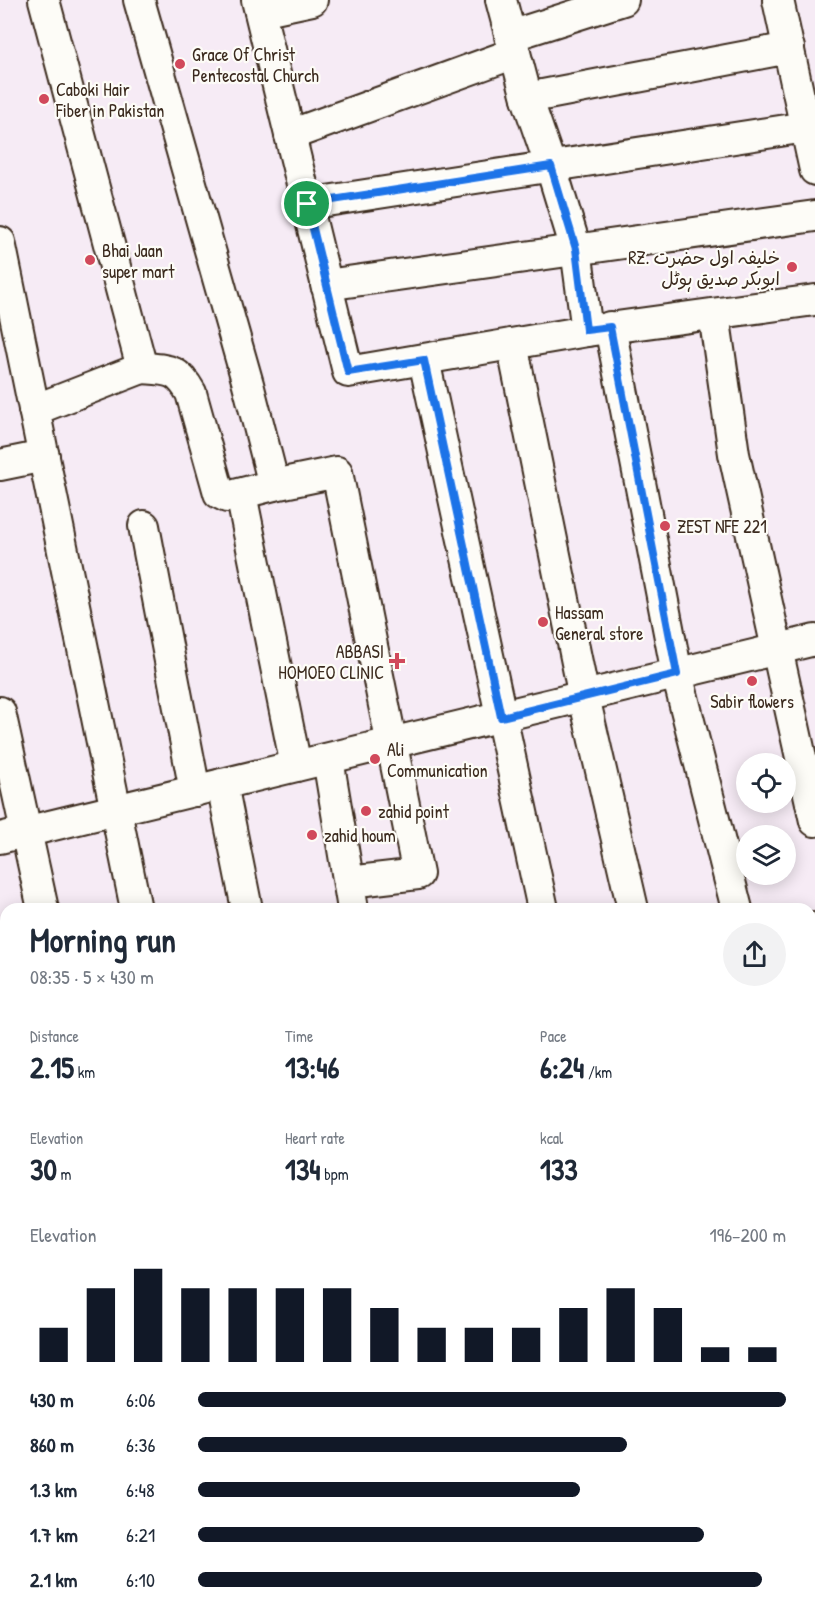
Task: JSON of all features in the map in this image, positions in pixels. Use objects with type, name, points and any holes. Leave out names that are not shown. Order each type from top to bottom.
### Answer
[{"type":"street","points":[[44,0],[142,368]]},
{"type":"street","points":[[139,0],[248,384],[274,485]]},
{"type":"street","points":[[312,0],[258,5],[348,372],[598,329],[815,300]]},
{"type":"street","points":[[501,0],[527,98],[551,166],[598,329],[677,674],[735,903]]},
{"type":"street","points":[[290,135],[622,0]]},
{"type":"street","points":[[778,0],[815,170]]},
{"type":"street","points":[[527,98],[789,48]]},
{"type":"street","points":[[307,204],[806,127]]},
{"type":"street","points":[[327,285],[815,216]]},
{"type":"street","points":[[0,242],[135,903]]},
{"type":"street","points":[[714,314],[734,454],[815,821]]},
{"type":"street","points":[[512,344],[584,697],[632,903]]},
{"type":"street","points":[[424,360],[542,903]]},
{"type":"street","points":[[34,410],[142,368],[171,370],[184,380],[192,393],[219,493],[227,497],[337,472],[418,874],[351,896],[328,759]]},
{"type":"street","points":[[0,465],[44,456]]},
{"type":"street","points":[[241,494],[296,766]]},
{"type":"street","points":[[144,526],[208,788],[245,903]]},
{"type":"street","points":[[13,835],[815,640]]},
{"type":"street","points":[[0,712],[13,835],[41,903]]},
{"type":"place","name":"Grace Of Christ Pentecostal Church","points":[[180,64]]},
{"type":"place","name":"Caboki Hair Fiber in Pakistan","points":[[44,99]]},
{"type":"place","name":"Bhai Jaan super mart","points":[[90,260]]},
{"type":"place","name":"RZ. خلیفہ اول حضرت ابوبکر صدیق ہوٹل","points":[[792,267]]},
{"type":"place","name":"ZEST NFE 221","points":[[665,526]]},
{"type":"place","name":"Hassam General store","points":[[543,622]]},
{"type":"place","name":"ABBASI HOMOEO CLINIC","points":[[397,661]]},
{"type":"place","name":"Sabir flowers","points":[[752,681]]},
{"type":"place","name":"Ali Communication","points":[[375,759]]},
{"type":"place","name":"zahid point","points":[[366,811]]},
{"type":"place","name":"zahid houm","points":[[312,835]]},
{"type":"route","points":[[551,166],[576,249],[586,330],[610,327],[677,674],[501,717],[424,360],[348,372],[307,204],[551,166]]}]
